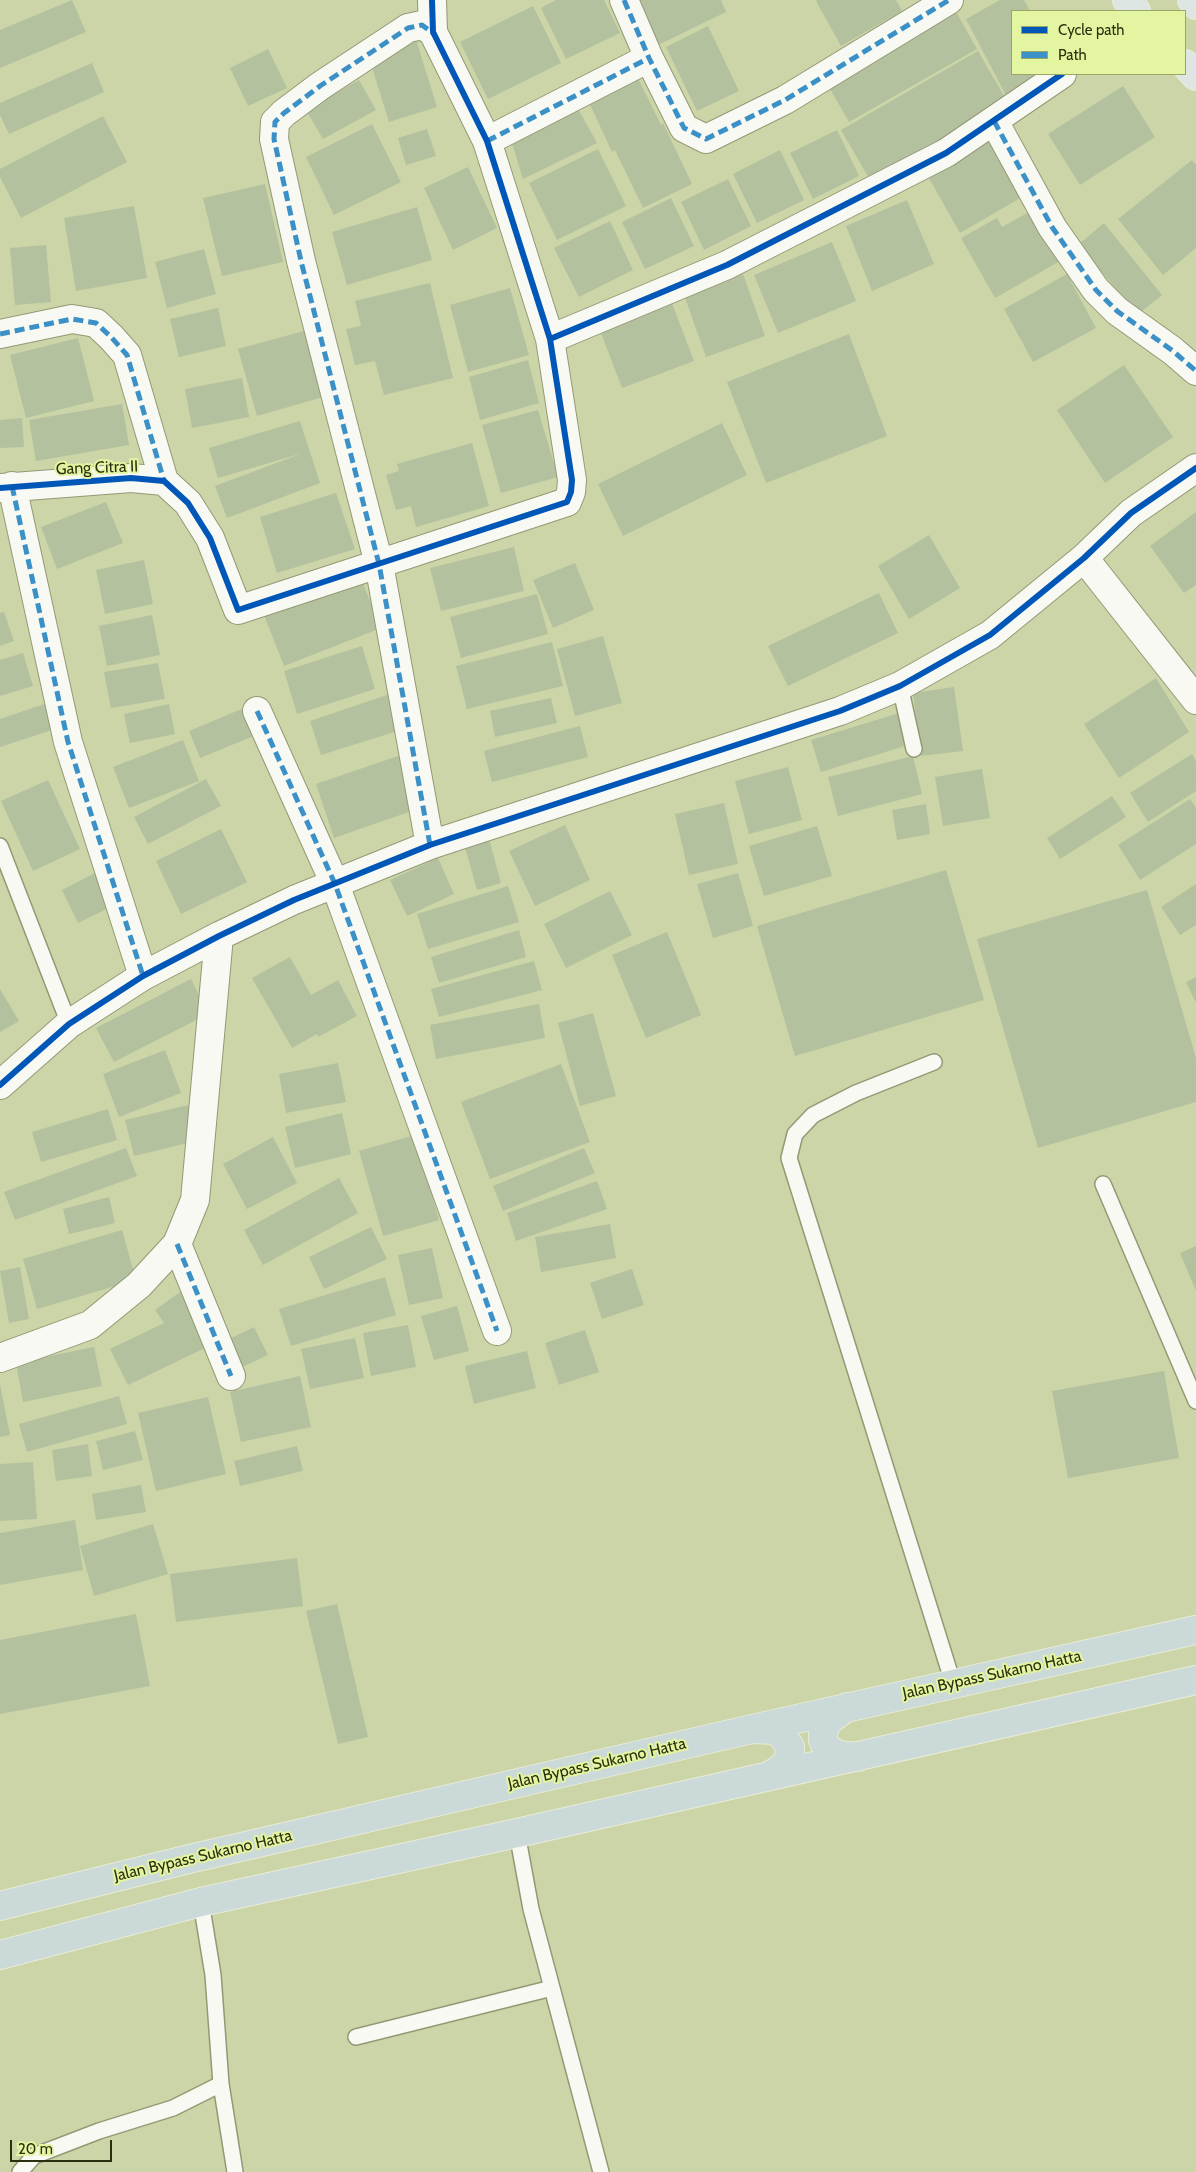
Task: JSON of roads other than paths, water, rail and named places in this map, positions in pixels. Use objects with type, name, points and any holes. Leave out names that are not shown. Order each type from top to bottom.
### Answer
[{"type":"highway","name":"Jalan Bypass Sukarno Hatta","points":[[0,1906],[189,1859],[752,1729],[1196,1630]]},
{"type":"highway","points":[[0,1954],[202,1902],[859,1757],[1196,1680]]},
{"type":"highway","points":[[848,1707],[828,1720],[823,1740],[828,1748],[838,1755],[859,1757]]},
{"type":"highway","points":[[752,1729],[773,1730],[782,1735],[790,1747],[789,1759],[786,1764],[776,1772],[762,1778]]},
{"type":"main road","points":[[1127,0],[1135,10]]},
{"type":"main road","points":[[1192,0],[1196,5]]},
{"type":"main road","points":[[1186,65],[1196,76]]},
{"type":"street","points":[[0,334],[72,318],[96,323],[127,355],[164,481],[188,503],[210,538],[238,610],[568,502],[572,480],[550,339],[487,141],[434,32],[432,0]]},
{"type":"street","points":[[624,0],[649,58],[684,128],[706,139],[785,100],[949,0]]},
{"type":"street","points":[[430,844],[379,564],[301,261],[274,139],[275,122],[320,86],[408,28],[422,25],[434,32]]},
{"type":"street","points":[[487,141],[649,58]]},
{"type":"street","points":[[550,339],[727,265],[946,152],[1061,75]]},
{"type":"street","points":[[994,121],[1052,227],[1096,290],[1117,311],[1173,351],[1196,371]]},
{"type":"street","points":[[0,1086],[69,1024],[143,976],[219,936],[294,900],[430,844],[840,711],[900,686],[990,635],[1084,558],[1131,513],[1196,468]]},
{"type":"street","name":"Gang Citra II","points":[[6,487],[131,478],[164,481]]},
{"type":"street","points":[[6,487],[68,742],[143,976]]},
{"type":"street","points":[[1084,558],[1196,700]]},
{"type":"street","points":[[257,711],[335,884],[497,1331]]},
{"type":"street","points":[[0,1358],[90,1324],[139,1285],[177,1244],[196,1200],[219,936]]},
{"type":"street","points":[[177,1244],[231,1376]]},
{"type":"lane","points":[[900,686],[914,749]]},
{"type":"lane","points":[[0,846],[69,1024]]},
{"type":"lane","points":[[934,1062],[856,1093],[813,1115],[795,1134],[789,1158],[953,1683]]},
{"type":"lane","points":[[1102,1184],[1196,1401]]},
{"type":"lane","points":[[517,1833],[531,1909],[601,2172]]},
{"type":"lane","points":[[202,1902],[213,1974],[221,2084],[235,2172]]},
{"type":"lane","points":[[356,2037],[552,1988]]},
{"type":"lane","points":[[20,2172],[34,2156],[99,2131],[173,2108],[221,2084]]}]
